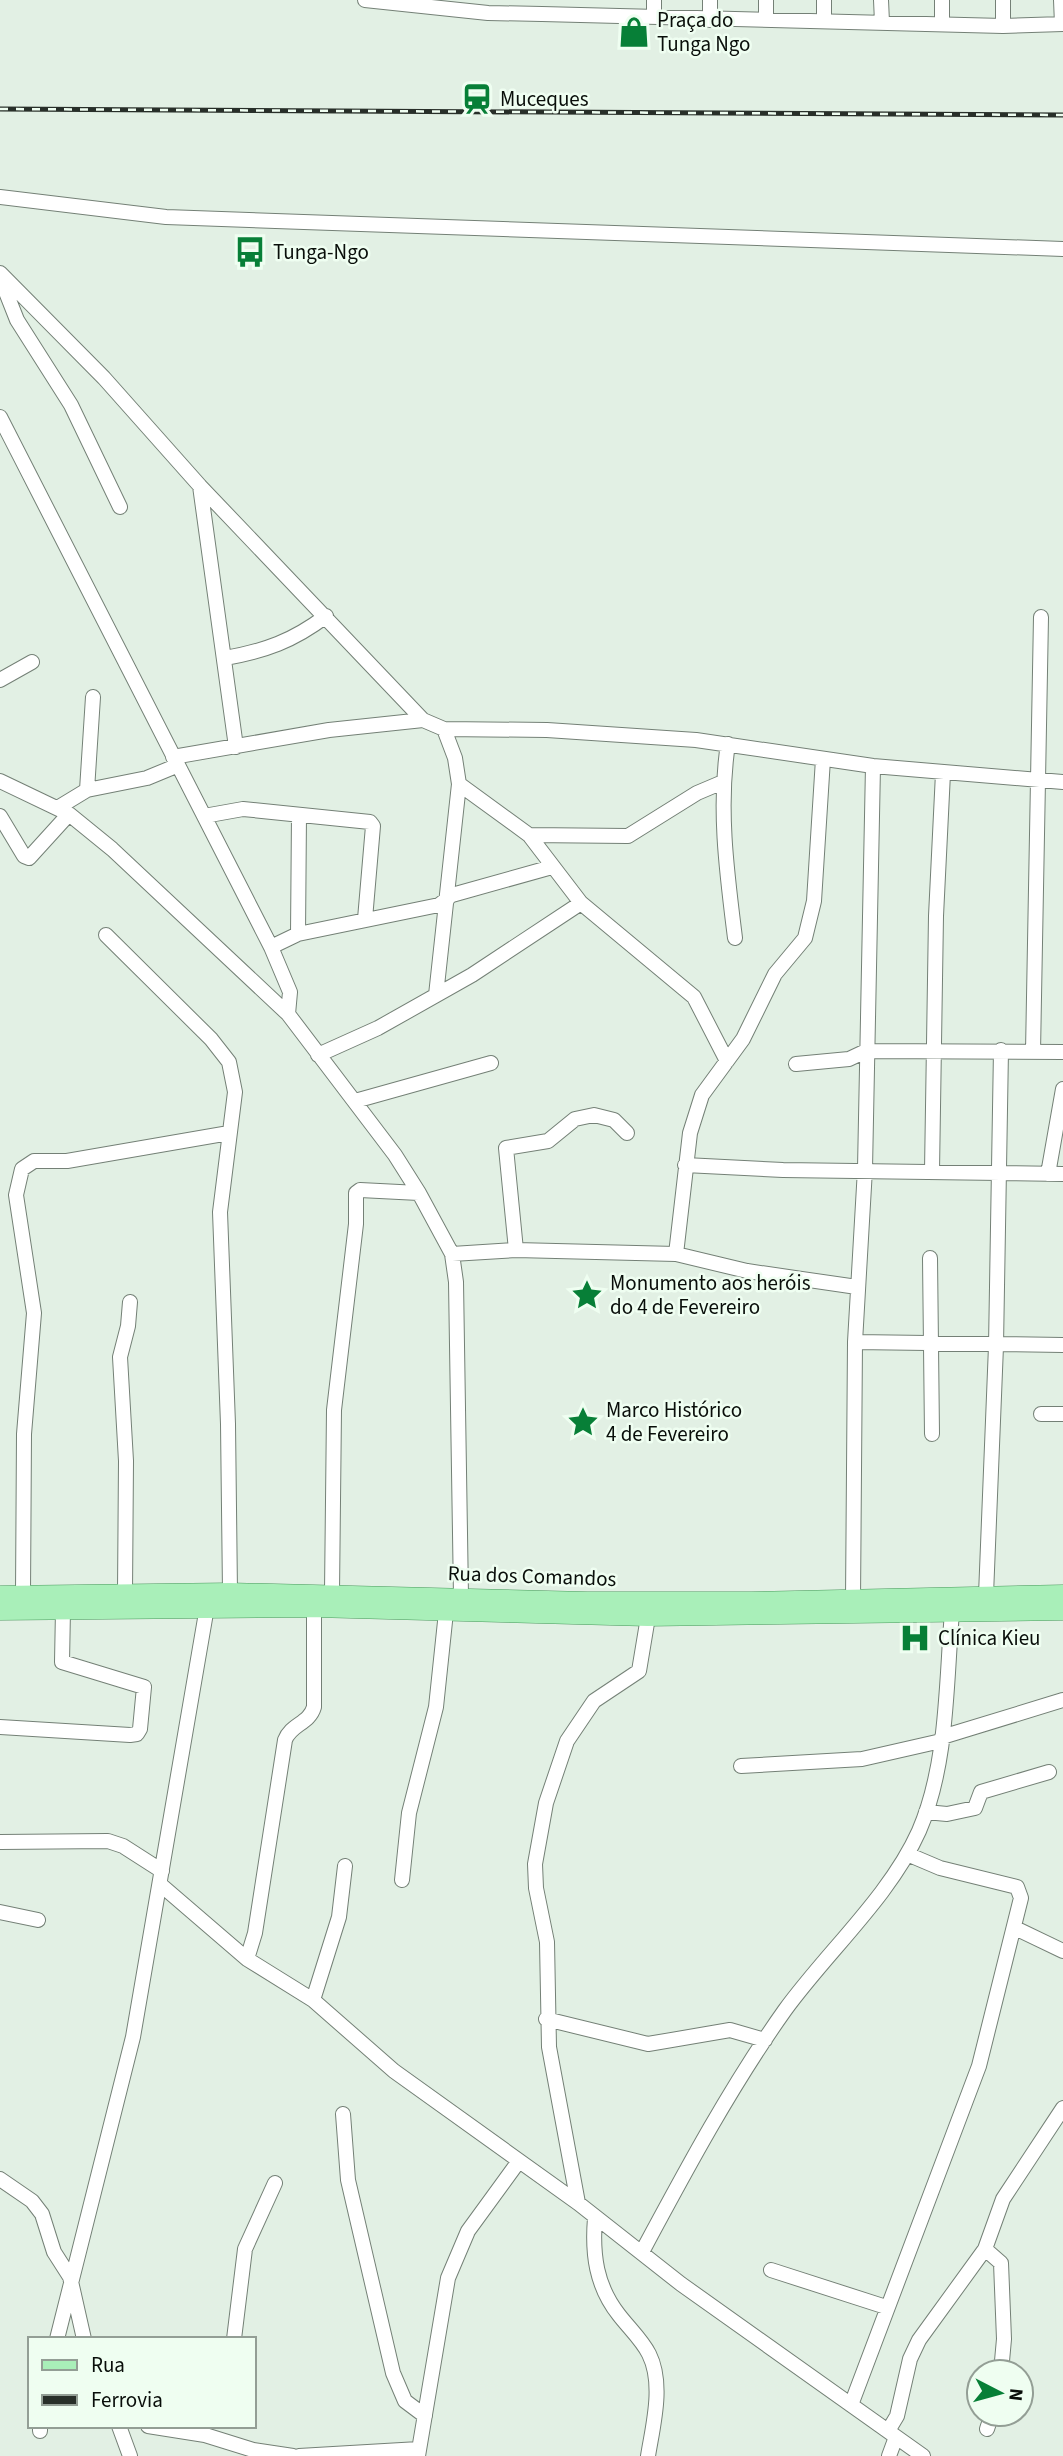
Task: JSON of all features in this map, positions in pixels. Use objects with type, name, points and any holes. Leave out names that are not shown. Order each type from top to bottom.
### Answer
[{"type":"main road","name":"Rua dos Comandos","points":[[0,1607],[23,1594],[125,1592],[332,1592],[587,1601],[853,1600],[1063,1594]]},
{"type":"main road","name":"Rua dos Comandos","points":[[0,1607],[63,1610],[314,1608],[648,1617],[1063,1611]]},
{"type":"street","points":[[366,0],[542,7],[595,16],[1003,26],[1063,24],[1061,0]]},
{"type":"street","points":[[595,0],[595,16]]},
{"type":"street","points":[[654,0],[654,17]]},
{"type":"street","points":[[710,0],[710,20]]},
{"type":"street","points":[[766,0],[766,20]]},
{"type":"street","points":[[824,0],[824,21]]},
{"type":"street","points":[[881,0],[881,22]]},
{"type":"street","points":[[942,0],[942,24]]},
{"type":"street","points":[[1003,0],[1003,26]]},
{"type":"street","points":[[0,197],[166,217],[1063,249]]},
{"type":"street","points":[[0,274],[104,377],[200,486],[423,720],[444,729],[547,730],[728,744],[873,766],[1063,782]]},
{"type":"street","points":[[0,274],[17,320],[71,405],[120,507]]},
{"type":"street","points":[[0,417],[109,625],[174,761],[271,947],[290,992],[288,1014]]},
{"type":"street","points":[[200,486],[236,747]]},
{"type":"street","points":[[225,658],[273,648],[293,640],[326,616]]},
{"type":"street","points":[[1033,1052],[1041,617]]},
{"type":"street","points":[[0,680],[32,662]]},
{"type":"street","points":[[88,790],[93,697]]},
{"type":"street","points":[[0,816],[24,856],[29,858],[64,810],[88,790],[147,779],[174,761],[236,747],[329,730],[423,720]]},
{"type":"street","points":[[436,995],[459,784],[455,758],[444,729]]},
{"type":"street","points":[[728,744],[723,782],[735,938]]},
{"type":"street","points":[[676,1254],[685,1165],[692,1124],[702,1095],[756,1018],[775,974],[805,938],[814,901],[822,759]]},
{"type":"street","points":[[853,1600],[855,1342],[865,1169],[873,766]]},
{"type":"street","points":[[932,1171],[936,916],[943,773]]},
{"type":"street","points":[[0,781],[64,810],[112,849],[288,1014],[355,1101],[419,1193],[452,1254],[459,1409],[461,1597]]},
{"type":"street","points":[[529,835],[628,836],[697,793],[723,782]]},
{"type":"street","points":[[459,784],[529,835],[581,903],[694,997],[727,1061]]},
{"type":"street","points":[[204,816],[236,809],[372,824],[365,919]]},
{"type":"street","points":[[298,934],[299,815]]},
{"type":"street","points":[[271,947],[298,934],[445,901],[452,895],[552,867]]},
{"type":"street","points":[[318,1055],[378,1028],[472,975],[581,903]]},
{"type":"street","points":[[106,935],[211,1039],[229,1062],[235,1092],[220,1212],[228,1424],[230,1592]]},
{"type":"street","points":[[796,1064],[849,1059],[866,1051],[1063,1052]]},
{"type":"street","points":[[986,1595],[996,1346],[1002,1051]]},
{"type":"street","points":[[355,1101],[491,1063]]},
{"type":"street","points":[[685,1165],[783,1170],[865,1169],[1056,1174],[1063,1089]]},
{"type":"street","points":[[516,1250],[506,1148],[548,1141],[575,1119],[594,1115],[614,1120],[627,1133]]},
{"type":"street","points":[[23,1594],[24,1424],[34,1314],[16,1195],[22,1169],[34,1161],[67,1161],[229,1133]]},
{"type":"street","points":[[332,1592],[334,1410],[356,1224],[356,1193],[360,1190],[419,1193]]},
{"type":"street","points":[[452,1254],[516,1250],[676,1254],[747,1271],[857,1287]]},
{"type":"street","points":[[930,1258],[932,1434]]},
{"type":"street","points":[[125,1592],[125,1461],[120,1357],[128,1326],[130,1302]]},
{"type":"street","points":[[855,1342],[1063,1345]]},
{"type":"street","points":[[1041,1414],[1063,1414]]},
{"type":"street","points":[[57,2337],[70,2277],[133,2038],[207,1607]]},
{"type":"street","points":[[247,1959],[255,1933],[285,1740],[292,1728],[313,1712],[314,1608]]},
{"type":"street","points":[[0,1727],[130,1735],[137,1734],[140,1729],[144,1688],[62,1662],[63,1610]]},
{"type":"street","points":[[402,1880],[409,1813],[436,1707],[446,1612]]},
{"type":"street","points":[[642,2252],[687,2168],[765,2040],[822,1961],[888,1882],[906,1854],[926,1812],[942,1739],[952,1612]]},
{"type":"street","points":[[578,2203],[546,2019],[547,1942],[536,1888],[536,1864],[547,1803],[567,1741],[580,1717],[602,1694],[639,1671],[648,1617]]},
{"type":"street","points":[[741,1766],[862,1759],[942,1739],[1063,1700]]},
{"type":"street","points":[[926,1812],[947,1814],[975,1808],[981,1792],[1049,1772]]},
{"type":"street","points":[[0,1842],[108,1841],[123,1846],[247,1959],[313,2000],[394,2071],[923,2456]]},
{"type":"street","points":[[850,2405],[979,2066],[1021,1898],[1017,1887],[940,1868],[906,1854]]},
{"type":"street","points":[[313,2000],[340,1917],[345,1866]]},
{"type":"street","points":[[0,1912],[38,1920]]},
{"type":"street","points":[[1015,1928],[1063,1951]]},
{"type":"street","points":[[546,2019],[648,2044],[730,2030],[765,2040]]},
{"type":"street","points":[[889,2456],[910,2359],[919,2340],[985,2249],[1003,2199],[1063,2108]]},
{"type":"street","points":[[343,2114],[348,2180],[393,2373],[405,2401],[425,2416]]},
{"type":"street","points":[[299,2456],[418,2452],[448,2278],[455,2258],[481,2211],[519,2161]]},
{"type":"street","points":[[0,2179],[37,2207],[54,2252],[70,2277],[84,2337]]},
{"type":"street","points":[[234,2337],[245,2249],[275,2183]]},
{"type":"street","points":[[595,2218],[593,2243],[601,2286],[607,2299],[649,2354],[654,2370],[655,2411],[648,2456]]},
{"type":"street","points":[[985,2249],[1001,2263],[1002,2358]]},
{"type":"street","points":[[771,2270],[886,2307]]},
{"type":"street","points":[[120,2428],[130,2456]]},
{"type":"street","points":[[178,2428],[207,2430],[253,2453],[293,2456]]},
{"type":"railway","points":[[0,109],[1063,115]]},
{"type":"place","name":"Praça do Tunga Ngo","points":[[634,32]]},
{"type":"place","name":"Muceques","points":[[477,99]]},
{"type":"place","name":"Tunga-Ngo","points":[[250,252]]},
{"type":"place","name":"Monumento aos heróis do 4 de Fevereiro","points":[[587,1295]]},
{"type":"place","name":"Marco Histórico 4 de Fevereiro","points":[[583,1422]]},
{"type":"place","name":"Clínica Kieu","points":[[915,1638]]}]
